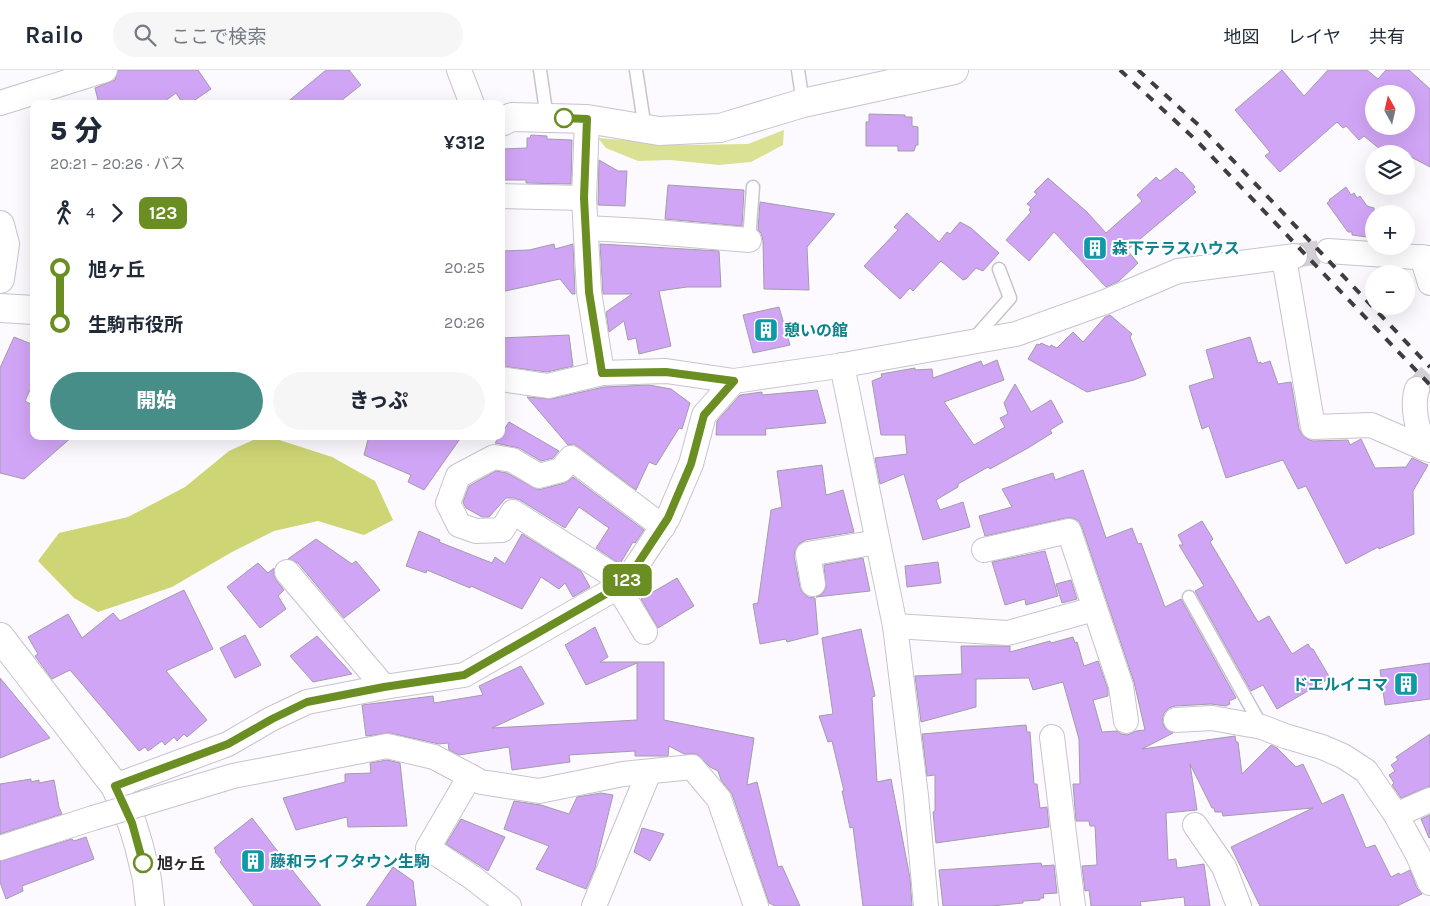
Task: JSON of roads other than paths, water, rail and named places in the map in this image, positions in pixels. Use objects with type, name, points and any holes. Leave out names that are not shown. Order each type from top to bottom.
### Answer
[{"type":"street","points":[[0,103],[105,70]]},
{"type":"street","points":[[459,70],[470,100]]},
{"type":"street","points":[[505,120],[512,117],[587,119],[659,131],[720,128],[803,103],[954,70]]},
{"type":"street","points":[[587,119],[584,198],[589,292],[602,373]]},
{"type":"street","points":[[505,196],[584,198]]},
{"type":"street","points":[[0,225],[5,244],[0,280]]},
{"type":"street","points":[[586,228],[748,240]]},
{"type":"street","points":[[1328,251],[1426,257],[1430,282]]},
{"type":"street","points":[[505,380],[548,386],[602,373],[666,372],[734,381],[842,365],[1016,334],[1105,302],[1178,271],[1290,257],[1313,428],[1371,425],[1427,449]]},
{"type":"street","points":[[0,308],[30,310]]},
{"type":"street","points":[[842,365],[895,626],[916,796],[926,906]]},
{"type":"street","points":[[115,786],[228,744],[307,702],[384,687],[464,675],[622,585],[668,518],[691,464],[704,415],[734,381]]},
{"type":"street","points":[[1418,389],[1415,396],[1417,426],[1427,449]]},
{"type":"street","points":[[645,632],[622,585],[513,512],[502,530],[476,531],[459,525],[448,503],[458,476],[494,457],[512,460],[539,476],[561,470],[571,458],[662,527]]},
{"type":"street","points":[[984,550],[1069,531],[1121,686],[1126,721]]},
{"type":"street","points":[[813,584],[808,554],[877,542]]},
{"type":"street","points":[[287,572],[384,687]]},
{"type":"street","points":[[895,626],[1008,634],[1094,609]]},
{"type":"street","points":[[0,637],[115,786],[134,831],[147,879],[150,906]]},
{"type":"street","points":[[1176,720],[1212,718],[1262,727],[1285,736],[1322,746],[1343,756],[1366,771],[1396,815],[1418,855],[1430,883]]},
{"type":"street","points":[[1052,737],[1074,906]]},
{"type":"street","points":[[228,744],[233,776]]},
{"type":"street","points":[[0,848],[233,776],[387,746],[434,757],[481,782],[539,790],[623,774],[692,767],[719,798],[756,906]]},
{"type":"street","points":[[594,906],[649,772]]},
{"type":"street","points":[[470,776],[428,848],[473,878],[509,906]]},
{"type":"street","points":[[1396,815],[1430,800]]},
{"type":"street","points":[[1195,825],[1224,867],[1239,906]]},
{"type":"lane","points":[[540,70],[547,118]]},
{"type":"lane","points":[[636,70],[645,129]]},
{"type":"lane","points":[[798,70],[803,103]]},
{"type":"lane","points":[[748,240],[753,187]]},
{"type":"lane","points":[[972,341],[1010,298],[999,270]]},
{"type":"lane","points":[[1189,597],[1262,727]]},
{"type":"tunnel","points":[[1295,256],[1328,251]]},
{"type":"tunnel","points":[[1417,389],[1430,375]]},
{"type":"railway","points":[[1120,70],[1197,141],[1430,385]]},
{"type":"railway","points":[[1138,70],[1204,130],[1430,367]]},
{"type":"place","name":"森下テラスハウス","points":[[1095,248]]},
{"type":"place","name":"憩いの館","points":[[766,330]]},
{"type":"place","name":"ドエルイコマ","points":[[1406,684]]},
{"type":"place","name":"藤和ライフタウン生駒","points":[[253,861]]},
{"type":"place","name":"旭ヶ丘","points":[[143,863]]}]
